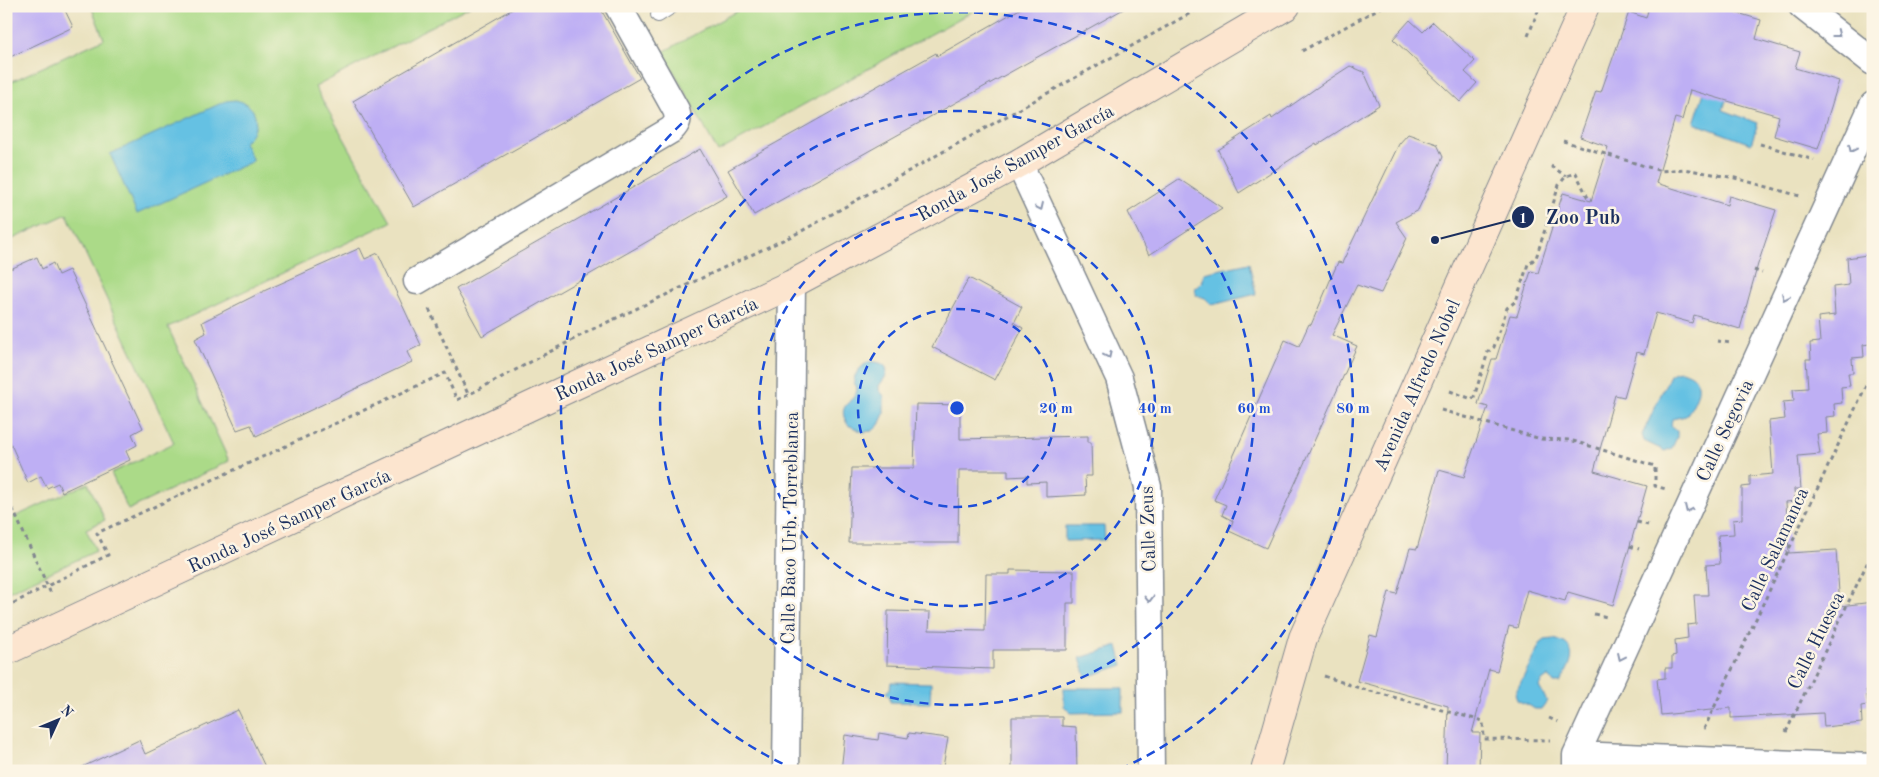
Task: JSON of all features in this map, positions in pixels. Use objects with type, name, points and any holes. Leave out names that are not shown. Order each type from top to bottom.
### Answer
[{"type":"main road","name":"Ronda José Samper García","points":[[6,651],[792,284],[1019,163],[1281,8]]},
{"type":"main road","name":"Avenida Alfredo Nobel","points":[[1265,771],[1304,638],[1581,11]]},
{"type":"street","points":[[417,281],[671,130],[676,124],[678,117],[676,110],[618,6]]},
{"type":"street","points":[[1802,6],[1873,62]]},
{"type":"street","name":"Calle Segovia","points":[[1873,105],[1576,763],[1873,767]]},
{"type":"street","name":"Calle Zeus","points":[[1019,163],[1119,378],[1148,488],[1150,771]]},
{"type":"street","name":"Calle Baco Urb. Torreblanca","points":[[786,771],[792,284]]},
{"type":"lane","points":[[658,15],[672,6]]},
{"type":"path","points":[[6,606],[108,555],[97,533],[445,373],[457,400],[593,329],[800,232],[1203,6]]},
{"type":"path","points":[[1302,51],[1382,6]]},
{"type":"path","points":[[1528,36],[1540,6]]},
{"type":"path","points":[[1563,141],[1661,171],[1684,169],[1735,178],[1808,198]]},
{"type":"path","points":[[1760,144],[1823,163]]},
{"type":"path","points":[[1551,166],[1566,176]]},
{"type":"path","points":[[1450,391],[1472,399],[1474,397],[1488,352],[1494,348],[1506,308],[1516,301],[1528,264],[1536,258],[1559,185],[1566,176],[1576,173],[1588,198]]},
{"type":"path","points":[[417,281],[468,394]]},
{"type":"path","name":"Calle Salamanca","points":[[1704,730],[1873,371]]},
{"type":"path","points":[[1441,410],[1541,439],[1570,440],[1655,466],[1655,486]]},
{"type":"path","points":[[6,494],[44,577]]},
{"type":"path","name":"Calle Huesca","points":[[1786,733],[1873,551]]},
{"type":"path","points":[[1324,676],[1359,688],[1483,721],[1484,739],[1552,740]]},
{"type":"green space","points":[[91,6],[470,6],[315,87],[391,222],[168,327],[229,461],[128,510],[111,473],[174,443],[67,214],[6,242],[6,84],[104,39]]},
{"type":"green space","points":[[746,6],[982,6],[718,152],[663,52]]},
{"type":"green space","points":[[88,483],[105,520],[86,529],[96,551],[6,593],[6,507],[12,518]]},
{"type":"water","points":[[1706,86],[1728,94],[1723,110],[1758,123],[1751,144],[1694,123]]},
{"type":"water","points":[[235,100],[249,106],[255,117],[254,130],[244,142],[253,161],[137,214],[110,154],[226,101]]},
{"type":"water","points":[[1249,263],[1256,294],[1212,305],[1205,298],[1196,295],[1195,288],[1202,282],[1204,273]]},
{"type":"water","points":[[868,362],[884,365],[887,371],[879,386],[879,390],[884,396],[884,414],[879,425],[872,431],[863,432],[848,425],[843,412],[844,408],[856,394],[857,387],[854,379],[856,373]]},
{"type":"water","points":[[1681,371],[1695,378],[1698,383],[1697,396],[1686,416],[1672,419],[1671,426],[1677,431],[1677,437],[1672,448],[1665,451],[1644,441],[1642,435],[1670,375]]},
{"type":"water","points":[[1065,526],[1104,526],[1105,540],[1065,541]]},
{"type":"water","points":[[1553,639],[1568,646],[1572,657],[1560,683],[1554,683],[1549,676],[1542,681],[1539,687],[1547,701],[1541,709],[1535,709],[1517,700],[1515,694],[1540,644],[1545,640]]},
{"type":"water","points":[[1118,646],[1123,665],[1086,677],[1080,658]]},
{"type":"water","points":[[891,682],[931,683],[930,703],[890,702],[890,697],[886,692],[890,689]]},
{"type":"water","points":[[1064,688],[1123,688],[1123,712],[1071,713],[1064,706]]},
{"type":"building","points":[[6,6],[63,6],[73,27],[6,59]]},
{"type":"building","points":[[518,6],[599,6],[640,78],[414,207],[353,101]]},
{"type":"building","points":[[1025,6],[1129,6],[754,215],[728,170],[936,53],[937,56]]},
{"type":"building","points":[[1649,6],[1714,6],[1761,20],[1756,39],[1800,52],[1795,68],[1839,81],[1818,149],[1774,136],[1779,116],[1690,90],[1682,120],[1675,118],[1656,183],[1727,205],[1729,196],[1776,210],[1758,264],[1740,329],[1694,315],[1692,323],[1656,313],[1644,354],[1637,352],[1624,397],[1615,395],[1594,471],[1647,486],[1613,605],[1568,592],[1565,601],[1527,590],[1517,628],[1509,626],[1497,671],[1489,669],[1472,733],[1480,733],[1479,771],[1446,771],[1448,706],[1357,681],[1370,635],[1377,637],[1389,592],[1397,594],[1410,548],[1417,549],[1439,470],[1464,477],[1488,407],[1478,404],[1492,359],[1496,359],[1510,315],[1517,316],[1531,271],[1538,273],[1563,193],[1591,201],[1608,147],[1580,137],[1596,91],[1601,92],[1629,12],[1646,18]]},
{"type":"building","points":[[1410,20],[1423,32],[1433,22],[1475,61],[1465,72],[1477,83],[1460,102],[1393,39]]},
{"type":"building","points":[[1350,66],[1364,72],[1379,105],[1239,193],[1218,150],[1271,116],[1272,119]]},
{"type":"building","points":[[1408,134],[1437,144],[1443,157],[1418,210],[1396,222],[1407,238],[1381,293],[1357,285],[1332,335],[1357,346],[1266,548],[1229,531],[1233,521],[1222,515],[1226,505],[1214,500],[1285,340],[1299,346],[1309,324],[1311,325],[1338,262],[1342,263],[1399,144]]},
{"type":"building","points":[[700,149],[727,196],[482,336],[456,289]]},
{"type":"building","points":[[1179,179],[1222,208],[1149,255],[1128,212]]},
{"type":"building","points":[[360,248],[365,259],[378,253],[421,345],[407,352],[412,362],[256,436],[251,425],[237,430],[195,339],[206,333],[202,322],[266,290]]},
{"type":"building","points":[[1873,254],[1873,334],[1869,335],[1869,344],[1863,345],[1864,357],[1852,358],[1853,373],[1848,373],[1850,386],[1841,387],[1842,403],[1834,404],[1835,416],[1826,417],[1827,433],[1817,434],[1820,454],[1798,456],[1801,489],[1794,489],[1795,501],[1786,502],[1789,553],[1836,550],[1840,606],[1873,602],[1873,689],[1866,690],[1868,705],[1861,706],[1862,723],[1824,727],[1823,713],[1731,718],[1731,708],[1661,715],[1657,679],[1665,678],[1665,668],[1672,668],[1672,656],[1676,655],[1675,640],[1688,638],[1687,625],[1696,624],[1694,595],[1708,595],[1706,565],[1720,564],[1718,535],[1734,534],[1733,520],[1742,519],[1742,487],[1750,486],[1750,476],[1773,474],[1769,421],[1785,419],[1783,402],[1794,401],[1793,389],[1808,388],[1806,359],[1811,359],[1810,343],[1820,342],[1818,317],[1835,315],[1833,287],[1849,285],[1847,258]]},
{"type":"building","points":[[37,257],[42,269],[53,263],[58,275],[69,270],[143,428],[132,434],[137,445],[126,451],[130,460],[62,492],[58,483],[47,488],[41,476],[28,483],[6,433],[6,271]]},
{"type":"building","points":[[969,278],[1022,307],[1014,323],[1023,328],[995,380],[932,347]]},
{"type":"building","points":[[916,404],[960,405],[960,439],[1088,436],[1088,442],[1091,442],[1092,476],[1085,476],[1086,495],[1046,497],[1046,482],[1027,483],[1027,476],[1008,477],[1008,470],[959,470],[958,543],[849,543],[852,468],[914,468]]},
{"type":"building","points":[[1010,570],[1074,571],[1074,603],[1067,603],[1067,650],[993,650],[993,669],[887,665],[888,611],[930,612],[929,630],[985,631],[986,574],[1010,574]]},
{"type":"building","points":[[238,710],[267,771],[74,771],[139,740],[145,754]]},
{"type":"building","points":[[1012,717],[1062,717],[1062,726],[1076,727],[1077,771],[1012,771]]},
{"type":"building","points":[[879,733],[908,738],[909,733],[948,738],[943,767],[937,766],[936,771],[841,771],[845,735],[878,740]]},
{"type":"place","name":"Zoo Pub","points":[[1435,240]]}]
